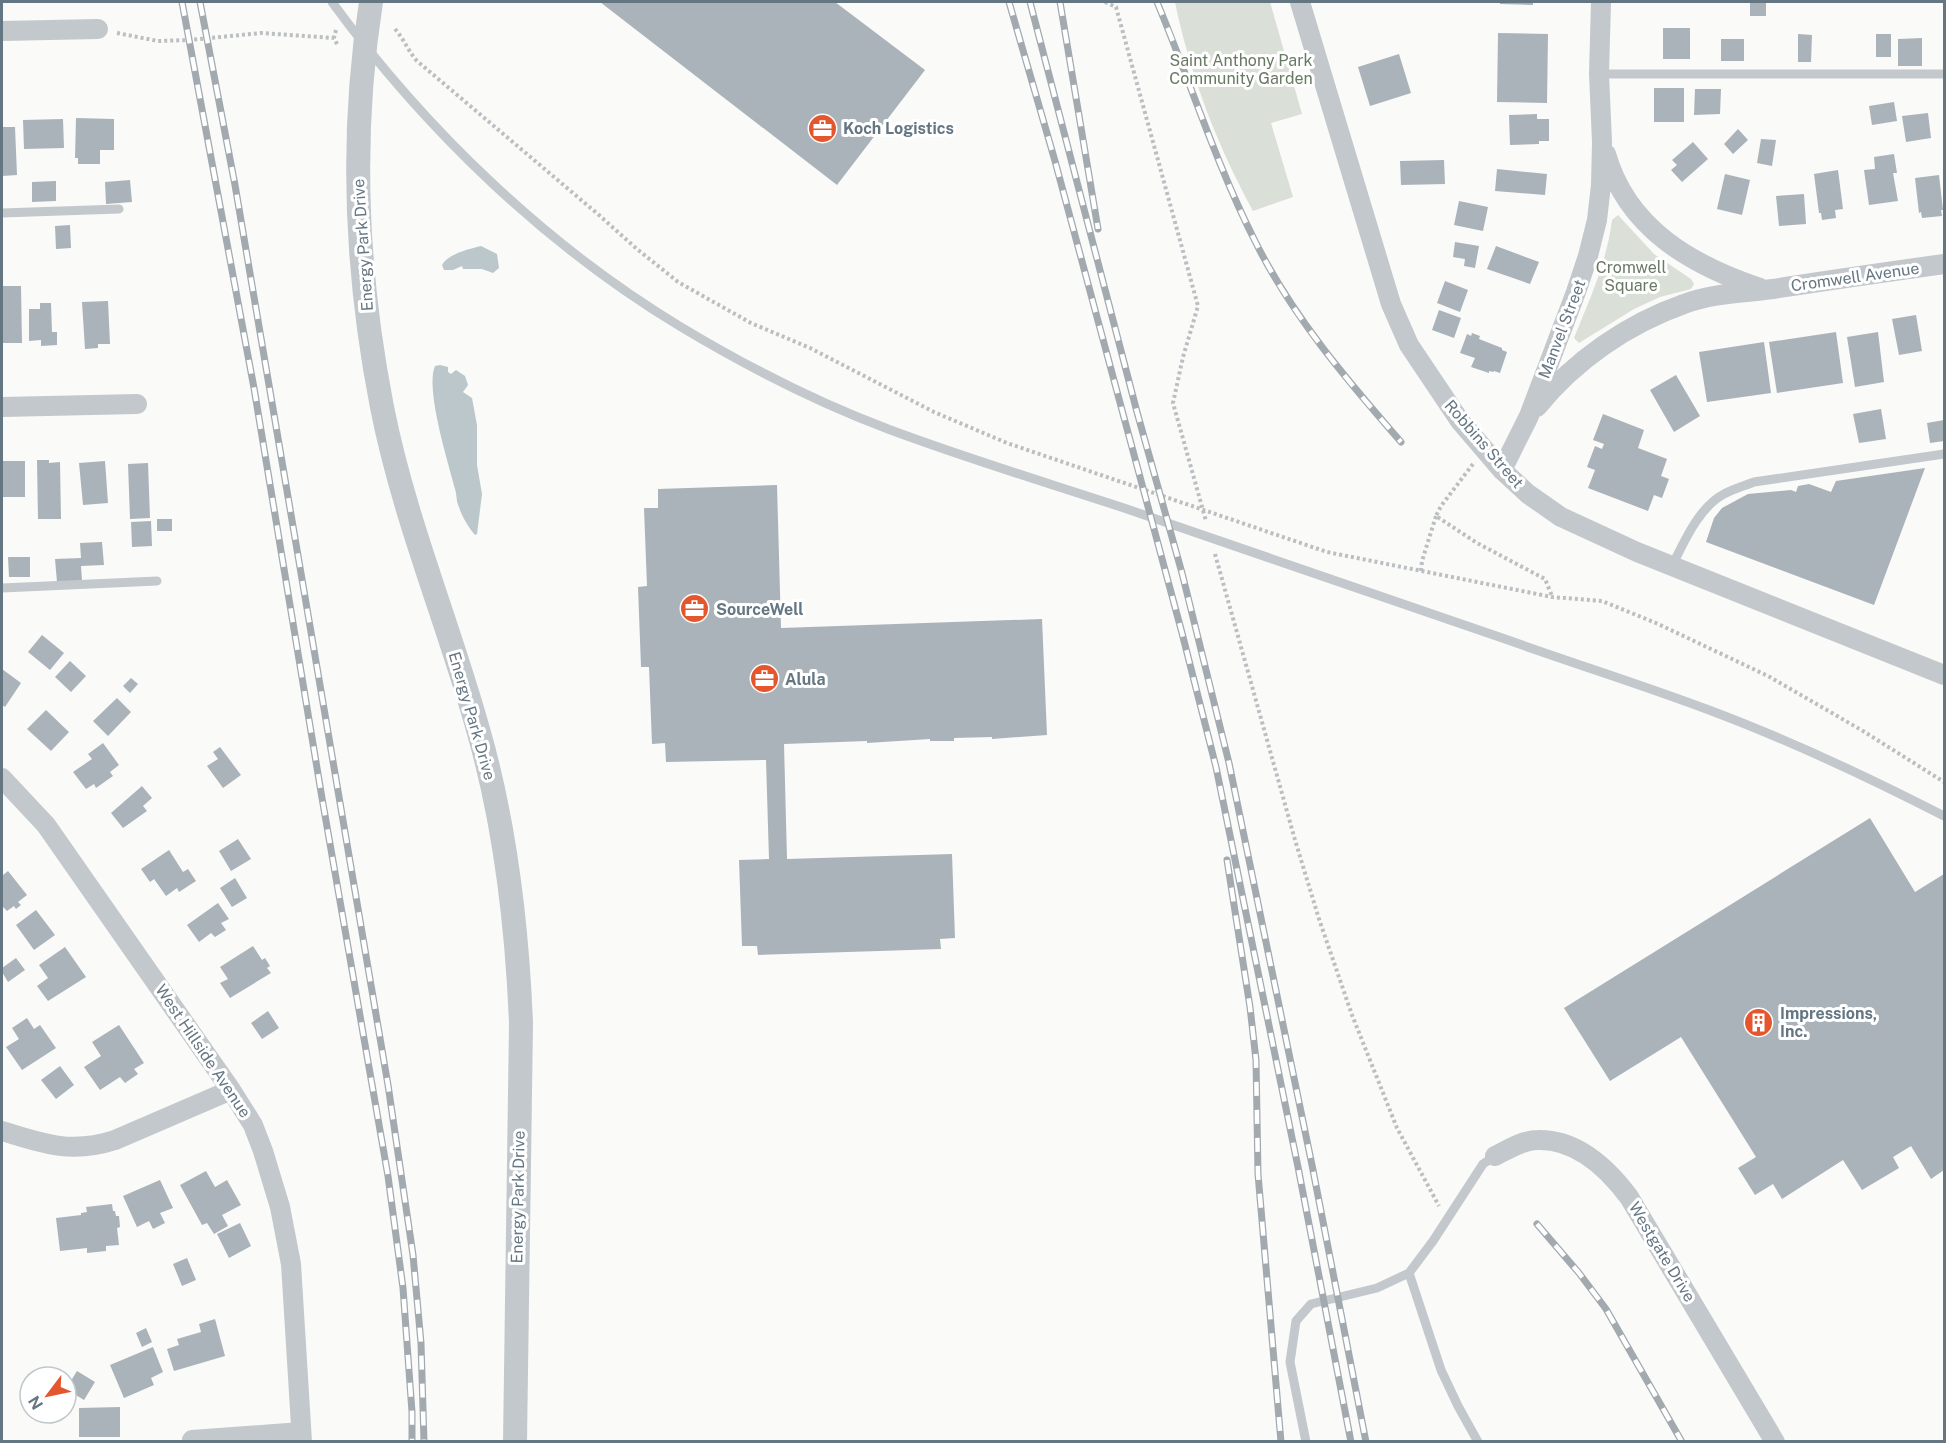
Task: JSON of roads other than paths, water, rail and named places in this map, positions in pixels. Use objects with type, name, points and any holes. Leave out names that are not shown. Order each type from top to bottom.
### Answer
[{"type":"street","name":"Energy Park Drive","points":[[371,2],[360,106],[358,189],[360,246],[369,333],[383,409],[399,475],[465,686],[490,778],[509,877],[518,955],[521,1023],[515,1442]]},
{"type":"street","name":"Robbins Street","points":[[1300,2],[1391,304],[1409,345],[1432,382],[1460,421],[1502,470],[1528,494],[1561,517],[1672,566],[1944,675]]},
{"type":"street","name":"Manvel Street","points":[[1502,470],[1529,416],[1588,256],[1598,220],[1602,142],[1599,74],[1601,2]]},
{"type":"street","points":[[2,31],[98,29]]},
{"type":"street","name":"Cromwell Avenue","points":[[1602,142],[1611,170],[1626,197],[1645,222],[1668,243],[1693,261],[1728,278],[1765,290]]},
{"type":"street","name":"Cromwell Avenue","points":[[1529,416],[1570,371],[1601,347],[1638,325],[1684,304],[1723,294],[1944,264]]},
{"type":"street","points":[[2,407],[136,404]]},
{"type":"street","name":"West Hillside Avenue","points":[[2,778],[46,825],[253,1125],[280,1207],[291,1264],[302,1437]]},
{"type":"street","points":[[2,1131],[72,1148],[96,1147],[231,1090]]},
{"type":"street","name":"Westgate Drive","points":[[1495,1156],[1522,1143],[1538,1140],[1555,1142],[1595,1160],[1614,1178],[1629,1197],[1775,1442]]},
{"type":"street","points":[[192,1440],[302,1437]]},
{"type":"lane","points":[[332,2],[365,47],[423,114],[499,189],[585,260],[635,297],[680,326],[779,381],[884,427],[1708,710],[1854,772],[1944,816]]},
{"type":"lane","points":[[1599,74],[1944,74]]},
{"type":"lane","points":[[2,213],[119,209]]},
{"type":"lane","points":[[1672,566],[1695,523],[1721,495],[1736,488],[1754,482],[1944,454]]},
{"type":"lane","points":[[2,588],[157,581]]},
{"type":"lane","points":[[1306,1442],[1290,1362],[1296,1321],[1311,1304],[1377,1288],[1409,1273],[1483,1164],[1495,1156]]},
{"type":"lane","points":[[1409,1273],[1441,1370],[1478,1442]]},
{"type":"railway","points":[[182,2],[254,388],[388,1176],[403,1288],[412,1442]]},
{"type":"railway","points":[[200,2],[235,185],[388,1085],[413,1255],[421,1343],[424,1442]]},
{"type":"railway","points":[[1009,2],[1055,161],[1216,767],[1298,1167],[1351,1442]]},
{"type":"railway","points":[[1030,2],[1137,412],[1182,573],[1229,763],[1312,1165],[1366,1442]]},
{"type":"railway","points":[[1060,2],[1098,229]]},
{"type":"railway","points":[[1157,2],[1228,182],[1270,269],[1303,321],[1401,442]]},
{"type":"railway","points":[[1227,860],[1256,1060],[1258,1174],[1281,1442]]},
{"type":"railway","points":[[1537,1224],[1606,1309],[1682,1442]]},
{"type":"place","name":"Koch Logistics","points":[[822,128]]},
{"type":"place","name":"SourceWell","points":[[695,609]]},
{"type":"place","name":"Alula","points":[[764,679]]},
{"type":"place","name":"Impressions, Inc.","points":[[1759,1022]]},
{"type":"park label","name":"Saint Anthony Park Community Garden","points":[[1241,69]]},
{"type":"park label","name":"Cromwell Square","points":[[1631,276]]}]
